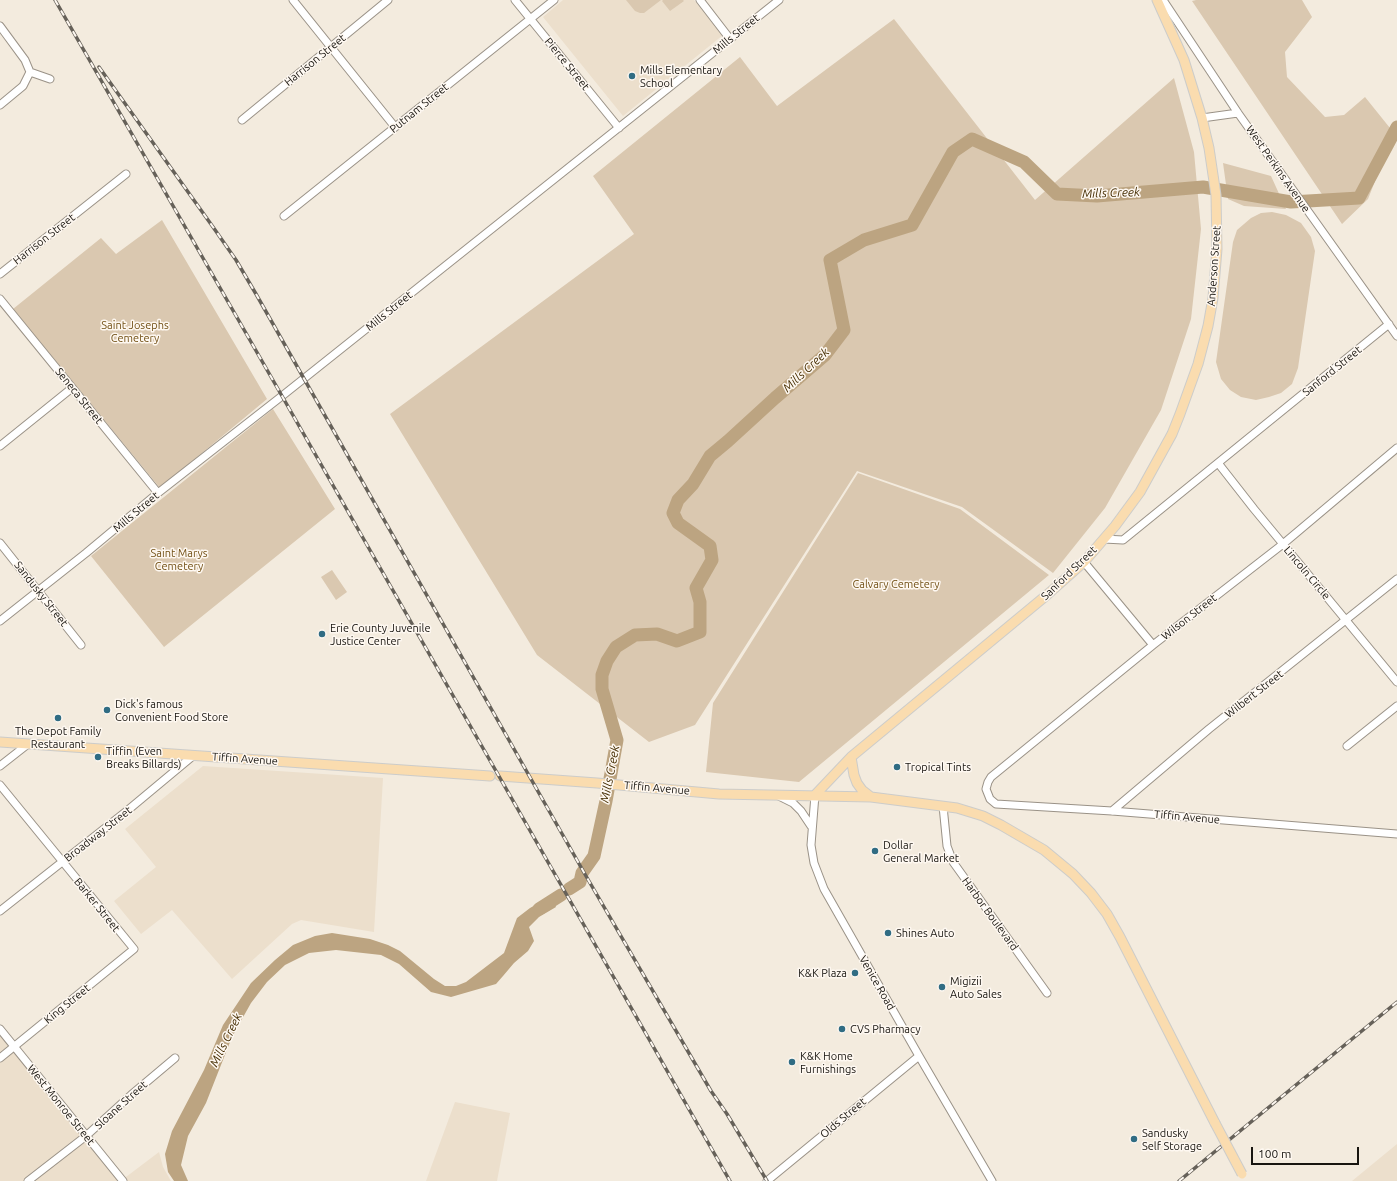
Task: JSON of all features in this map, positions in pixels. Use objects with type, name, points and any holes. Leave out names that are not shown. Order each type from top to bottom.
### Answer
[{"type":"main road","name":"Anderson Street","points":[[1104,539],[1129,509],[1172,434],[1194,377],[1208,326],[1213,298],[1217,248],[1216,195],[1209,148],[1202,118],[1184,60],[1157,0]]},
{"type":"main road","name":"Sanford Street","points":[[815,795],[851,758],[1037,604],[1084,562],[1104,539]]},
{"type":"main road","name":"Tiffin Avenue","points":[[0,742],[490,776]]},
{"type":"main road","points":[[851,758],[857,783],[862,790],[871,797]]},
{"type":"main road","name":"Tiffin Avenue","points":[[500,776],[719,794],[871,797],[957,808],[983,816],[1020,835],[1044,850],[1073,874],[1091,893],[1107,914],[1244,1178]]},
{"type":"street","points":[[294,0],[395,127]]},
{"type":"street","name":"Harrison Street","points":[[242,120],[388,0]]},
{"type":"street","name":"Pierce Street","points":[[515,0],[619,128]]},
{"type":"street","name":"Putnam Street","points":[[284,216],[554,0]]},
{"type":"street","points":[[700,0],[730,39]]},
{"type":"street","name":"Mills Street","points":[[0,621],[86,553],[158,493],[779,0]]},
{"type":"street","name":"West Perkins Avenue","points":[[1163,0],[1238,113],[1397,336]]},
{"type":"street","points":[[0,26],[25,60],[30,72],[50,79]]},
{"type":"street","points":[[0,105],[23,86],[30,72]]},
{"type":"street","points":[[1202,118],[1238,113]]},
{"type":"street","name":"Harrison Street","points":[[0,274],[126,174]]},
{"type":"street","name":"Seneca Street","points":[[0,300],[158,493]]},
{"type":"street","name":"Sanford Street","points":[[1104,539],[1123,540],[1389,324]]},
{"type":"street","points":[[0,446],[72,388]]},
{"type":"street","name":"Wilson Street","points":[[986,789],[991,778],[1153,645],[1282,544],[1397,448]]},
{"type":"street","name":"Lincoln Circle","points":[[1218,463],[1282,544],[1397,682]]},
{"type":"street","name":"Sandusky Street","points":[[0,543],[81,645]]},
{"type":"street","points":[[1084,562],[1153,645]]},
{"type":"street","name":"Wilbert Street","points":[[1112,810],[1209,729],[1397,579]]},
{"type":"street","points":[[1347,746],[1397,706]]},
{"type":"street","points":[[0,766],[28,744]]},
{"type":"street","name":"Broadway Street","points":[[0,911],[128,810],[194,755]]},
{"type":"street","name":"Barker Street","points":[[0,786],[134,949]]},
{"type":"street","name":"Tiffin Avenue","points":[[986,789],[990,799],[996,804],[1112,810],[1397,834]]},
{"type":"street","points":[[773,794],[793,803],[801,811],[811,826]]},
{"type":"street","name":"Venice Road","points":[[815,795],[811,826],[811,845],[814,863],[824,889],[992,1181]]},
{"type":"street","name":"Harbor Boulevard","points":[[943,806],[947,846],[953,862],[1047,993]]},
{"type":"street","name":"King Street","points":[[0,1058],[134,949]]},
{"type":"street","name":"West Monroe Street","points":[[0,1029],[122,1181]]},
{"type":"street","name":"Olds Street","points":[[767,1181],[919,1056]]},
{"type":"street","name":"Sloane Street","points":[[28,1181],[86,1136],[175,1058]]},
{"type":"shaded area","name":"Mills Elementary School","points":[[563,0],[694,0],[723,35],[623,116],[543,17]]},
{"type":"shaded area","points":[[203,766],[383,778],[374,932],[301,920],[292,924],[232,979],[172,910],[141,934],[114,901],[156,867],[125,829]]},
{"type":"shaded area","points":[[0,1029],[122,1180],[159,1152],[163,1167],[171,1181],[0,1181]]},
{"type":"shaded area","points":[[455,1102],[510,1113],[497,1181],[426,1181]]},
{"type":"shaded area","points":[[1397,1144],[1397,1181],[1352,1181]]},
{"type":"green space","points":[[626,0],[661,0],[644,13],[640,13],[635,11]]},
{"type":"green space","points":[[1302,0],[1312,17],[1285,52],[1287,77],[1325,117],[1344,115],[1365,97],[1394,133],[1368,199],[1342,224],[1192,1]]},
{"type":"green space","points":[[662,1],[684,1],[670,11]]},
{"type":"green space","points":[[894,19],[1035,200],[1174,78],[1194,152],[1201,229],[1191,319],[1161,410],[1105,508],[1053,573],[962,507],[857,471],[695,725],[649,742],[537,655],[390,414],[634,234],[593,176],[740,57],[777,106]]},
{"type":"green space","points":[[1223,163],[1271,176],[1286,209],[1244,206],[1228,199]]},
{"type":"green space","points":[[1272,212],[1286,215],[1301,223],[1311,237],[1315,251],[1298,368],[1292,384],[1281,393],[1256,400],[1241,397],[1230,390],[1221,379],[1216,362],[1233,242],[1237,230],[1251,218],[1261,213]]},
{"type":"green space","name":"Saint Josephs Cemetery","points":[[162,220],[267,399],[160,488],[13,309],[101,238],[116,254]]},
{"type":"green space","name":"Saint Marys Cemetery","points":[[273,409],[335,509],[164,647],[91,556]]},
{"type":"green space","name":"Calvary Cemetery","points":[[858,473],[960,509],[1049,575],[799,782],[706,772],[713,703]]},
{"type":"green space","points":[[332,570],[347,592],[336,600],[321,577]]},
{"type":"water","points":[[551,896],[556,907],[539,917],[529,927],[534,941],[528,951],[514,963],[496,984],[451,997],[431,992],[399,964],[381,955],[336,950],[309,953],[285,965],[267,982],[251,1003],[232,1037],[206,1103],[188,1136],[181,1165],[188,1181],[174,1181],[168,1172],[165,1154],[172,1131],[204,1070],[223,1025],[251,983],[293,945],[315,936],[332,933],[370,939],[400,951],[434,979],[445,986],[456,986],[466,982],[504,953],[517,918],[530,908]]},
{"type":"waterway","name":"Mills Creek","points":[[569,889],[580,882],[582,873],[594,856],[617,740],[602,689],[602,675],[607,661],[616,647],[635,635],[657,634],[677,641],[700,632],[700,602],[696,588],[712,560],[710,546],[678,523],[673,513],[678,500],[693,484],[710,456],[825,355],[844,330],[830,260],[864,240],[912,225],[953,152],[972,139],[1024,162],[1057,194],[1097,196],[1203,187],[1291,202],[1359,198],[1397,127]]},
{"type":"waterway","name":"Mills Creek","points":[[539,909],[561,895]]},
{"type":"railway","points":[[55,0],[730,1181]]},
{"type":"railway","points":[[99,67],[236,260],[586,876],[711,1091],[727,1114],[767,1181]]},
{"type":"railway","points":[[1179,1181],[1397,1002]]},
{"type":"place","name":"Mills Elementary School","points":[[632,76]]},
{"type":"place","name":"Erie County Juvenile Justice Center","points":[[322,634]]},
{"type":"place","name":"Dick's famous Convenient Food Store","points":[[107,710]]},
{"type":"place","name":"The Depot Family Restaurant","points":[[58,718]]},
{"type":"place","name":"Tiffin (Even Breaks Billards)","points":[[98,757]]},
{"type":"place","name":"Tropical Tints","points":[[897,767]]},
{"type":"place","name":"Dollar General Market","points":[[875,851]]},
{"type":"place","name":"Shines Auto","points":[[888,933]]},
{"type":"place","name":"K&K Plaza","points":[[855,973]]},
{"type":"place","name":"Migizii Auto Sales","points":[[942,987]]},
{"type":"place","name":"CVS Pharmacy","points":[[842,1029]]},
{"type":"place","name":"K&K Home Furnishings","points":[[792,1062]]},
{"type":"place","name":"Sandusky Self Storage","points":[[1134,1139]]}]
